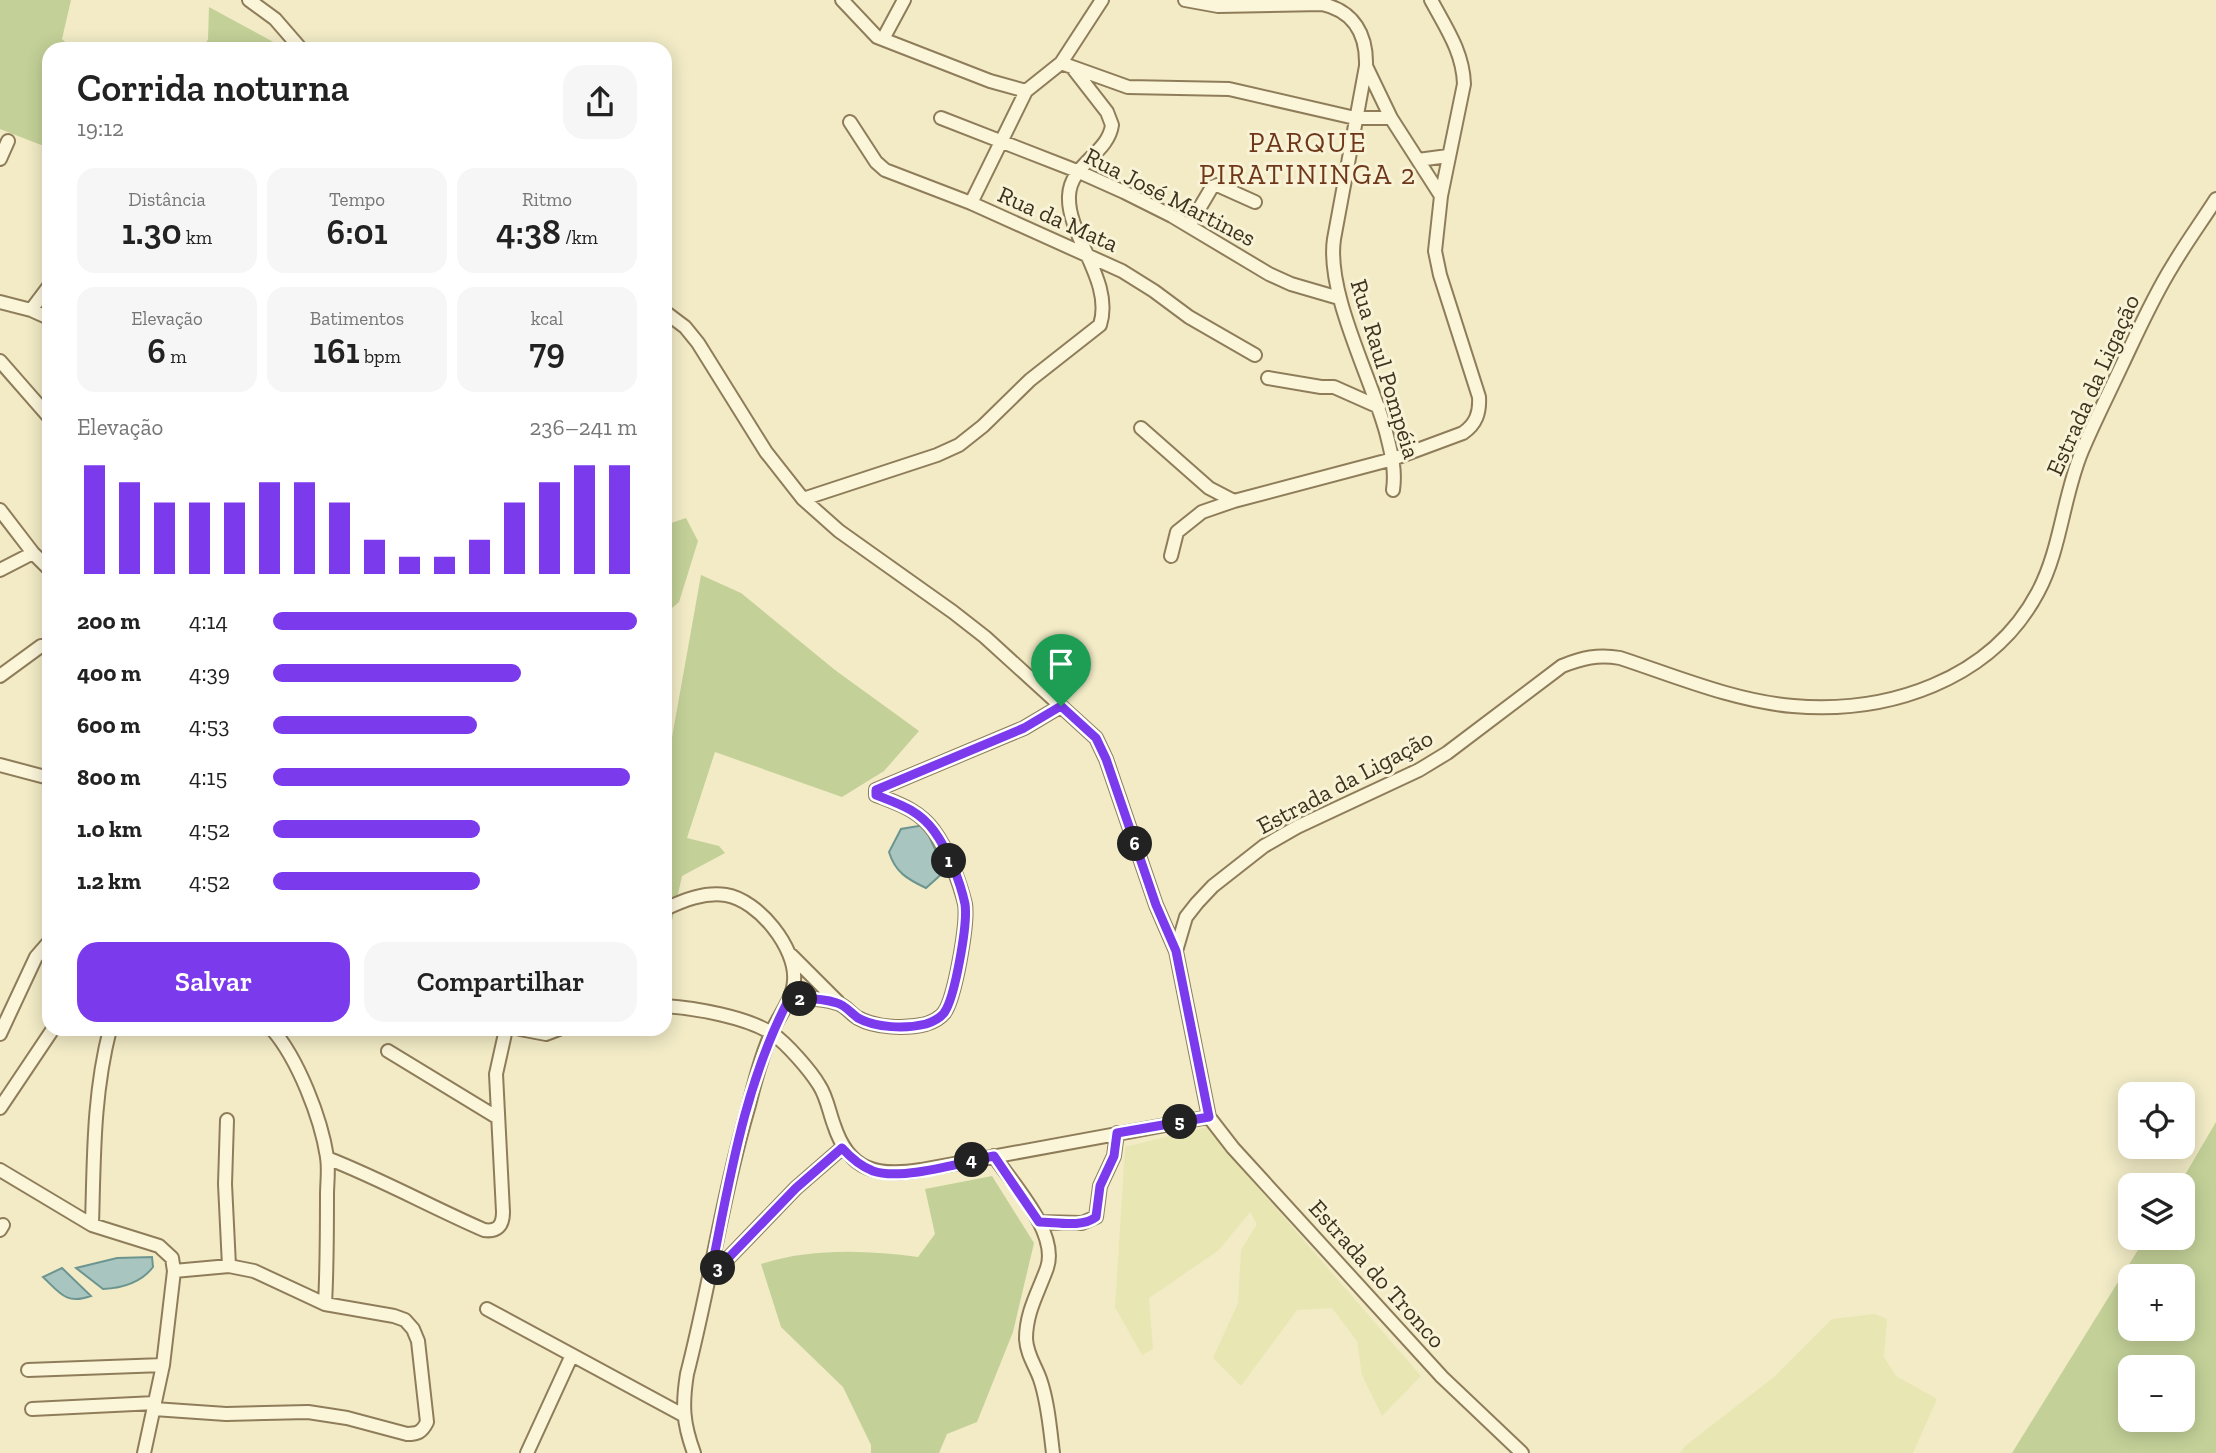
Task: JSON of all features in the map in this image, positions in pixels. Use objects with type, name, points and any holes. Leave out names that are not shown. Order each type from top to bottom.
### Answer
[{"type":"street","points":[[249,0],[275,19],[295,42]]},
{"type":"street","points":[[842,0],[871,32],[883,39],[1026,91]]},
{"type":"street","points":[[883,39],[904,0]]},
{"type":"street","points":[[971,203],[1026,91],[1067,65],[1102,0]]},
{"type":"street","name":"Rua Raul Pompéia","points":[[1185,0],[1217,6],[1310,2],[1332,6],[1352,21],[1364,38],[1367,49],[1366,66],[1332,249],[1339,298],[1379,407],[1393,459],[1394,490]]},
{"type":"street","points":[[1171,555],[1177,532],[1202,512],[1393,459],[1463,433],[1472,427],[1477,418],[1479,408],[1476,387],[1440,275],[1435,251],[1441,196],[1464,84],[1464,72],[1459,52],[1431,0]]},
{"type":"street","points":[[1067,65],[1128,87],[1229,89],[1355,118],[1391,118]]},
{"type":"street","points":[[803,499],[937,455],[959,445],[1030,380],[1100,325],[1101,302],[1088,255],[1072,217],[1069,204],[1070,185],[1077,171],[1107,139],[1112,125],[1107,112],[1067,65]]},
{"type":"street","points":[[1366,66],[1391,118],[1441,196]]},
{"type":"street","name":"Rua José Martines","points":[[941,118],[1124,192],[1280,279],[1339,298]]},
{"type":"street","name":"Rua da Mata","points":[[850,122],[876,162],[885,170],[971,203],[1088,255],[1139,281],[1189,317],[1255,355]]},
{"type":"street","points":[[0,159],[8,141]]},
{"type":"street","points":[[1418,160],[1448,156]]},
{"type":"street","points":[[1189,226],[1212,187],[1217,185],[1255,202]]},
{"type":"street","name":"Estrada da Ligação","points":[[1176,951],[1185,917],[1222,879],[1264,846],[1297,827],[1419,770],[1447,753],[1562,666],[1577,660],[1605,655],[1758,700],[1792,706],[1844,707],[1882,702],[1923,691],[1950,679],[1973,664],[2012,627],[2037,593],[2045,575],[2074,472],[2093,426],[2153,300],[2216,199]]},
{"type":"street","points":[[32,310],[42,296]]},
{"type":"street","points":[[0,302],[42,315]]},
{"type":"street","points":[[672,317],[685,327],[698,343],[766,452],[803,499],[839,531],[953,611],[1086,726],[1096,738],[1156,905],[1176,951],[1209,1117],[887,1174],[873,1171],[856,1162],[842,1148],[820,1086],[771,1033],[732,1017],[694,1007],[672,1006]]},
{"type":"street","points":[[0,361],[42,409]]},
{"type":"street","points":[[1268,378],[1334,387],[1379,407]]},
{"type":"street","points":[[1140,428],[1209,488],[1234,501]]},
{"type":"street","points":[[0,510],[42,562]]},
{"type":"street","points":[[0,570],[33,553]]},
{"type":"street","points":[[0,676],[41,646]]},
{"type":"street","points":[[672,906],[704,895],[727,895],[736,898],[766,920],[790,955],[859,1018],[874,1024],[909,1026],[926,1024],[939,1018],[951,999],[965,930],[965,906],[959,886],[934,832],[909,807],[876,795],[876,790],[1024,728],[1061,706]]},
{"type":"street","points":[[0,765],[42,776]]},
{"type":"street","points":[[0,1034],[36,957],[42,950]]},
{"type":"street","points":[[694,1453],[685,1431],[683,1415],[687,1374],[732,1166],[771,1033],[789,999],[794,981],[790,955]]},
{"type":"street","points":[[789,999],[820,999],[840,1003]]},
{"type":"street","points":[[0,1108],[48,1036]]},
{"type":"street","points":[[92,1225],[96,1112],[100,1068],[108,1036]]},
{"type":"street","points":[[278,1036],[297,1065],[320,1128],[327,1158],[328,1241],[325,1304]]},
{"type":"street","points":[[327,1158],[484,1230],[499,1228],[503,1221],[503,1212],[496,1074],[504,1036]]},
{"type":"street","points":[[388,1051],[498,1118]]},
{"type":"street","name":"Estrada do Tronco","points":[[1209,1117],[1233,1148],[1442,1377],[1522,1453]]},
{"type":"street","points":[[227,1119],[225,1184],[229,1266]]},
{"type":"street","points":[[1039,1222],[1082,1223],[1092,1221],[1096,1217],[1100,1186],[1114,1156],[1117,1133]]},
{"type":"street","points":[[710,1277],[796,1188],[842,1148]]},
{"type":"street","points":[[994,1156],[1039,1222],[1049,1250],[1048,1266],[1030,1307],[1026,1342],[1030,1360],[1040,1379],[1053,1453]]},
{"type":"street","points":[[0,1170],[92,1225],[120,1236],[159,1246],[172,1258],[174,1271],[163,1365],[144,1453]]},
{"type":"street","points":[[32,1409],[155,1406],[226,1414],[308,1412],[347,1418],[407,1434],[417,1434],[423,1430],[427,1422],[427,1411],[418,1341],[405,1320],[325,1304],[254,1271],[229,1266],[174,1271]]},
{"type":"street","points":[[487,1309],[683,1415]]},
{"type":"street","points":[[527,1453],[572,1355]]},
{"type":"street","points":[[28,1370],[163,1365]]},
{"type":"green space","points":[[0,0],[71,0],[62,39],[65,42],[42,42],[42,145],[0,129]]},
{"type":"green space","points":[[209,7],[273,42],[206,42]]},
{"type":"green space","points":[[686,518],[698,541],[679,602],[672,608],[672,523]]},
{"type":"green space","points":[[701,575],[741,593],[835,670],[919,731],[884,771],[842,797],[715,752],[687,838],[719,846],[725,853],[682,876],[672,921],[672,737]]},
{"type":"green space","points":[[2216,1122],[2216,1453],[2012,1453],[2118,1282],[2118,1341],[2195,1341],[2195,1264],[2129,1264],[2138,1250],[2195,1250],[2195,1173],[2186,1173]]},
{"type":"green space","points":[[1206,1127],[1421,1376],[1382,1416],[1362,1375],[1357,1341],[1332,1308],[1297,1310],[1241,1386],[1213,1358],[1238,1303],[1241,1250],[1257,1224],[1250,1212],[1219,1250],[1149,1298],[1153,1349],[1142,1355],[1115,1307],[1125,1147]]},
{"type":"green space","points":[[992,1176],[1034,1243],[1013,1332],[977,1422],[947,1434],[939,1453],[871,1453],[871,1445],[843,1387],[781,1327],[761,1264],[799,1255],[839,1252],[918,1257],[935,1234],[925,1189]]},
{"type":"green space","points":[[1875,1314],[1887,1319],[1884,1357],[1896,1376],[1937,1399],[1913,1453],[1680,1453],[1685,1446],[1774,1377],[1832,1319]]},
{"type":"water","points":[[924,825],[945,871],[926,888],[903,874],[889,852],[901,829]]},
{"type":"water","points":[[152,1257],[153,1267],[148,1272],[131,1284],[118,1287],[103,1289],[76,1268],[117,1258]]},
{"type":"water","points":[[62,1268],[91,1296],[69,1298],[43,1277]]},
{"type":"district","name":"PARQUE PIRATININGA 2","points":[[1308,158]]},
{"type":"route","points":[[1061,706],[1086,726],[1096,738],[1106,759],[1156,905],[1176,951],[1209,1117],[1117,1133],[1114,1156],[1100,1186],[1096,1217],[1087,1223],[1039,1222],[994,1156],[887,1174],[873,1171],[856,1162],[842,1148],[796,1188],[710,1277],[732,1166],[744,1121],[771,1033],[789,999],[820,999],[840,1003],[859,1018],[874,1024],[909,1026],[926,1024],[939,1018],[951,999],[965,930],[965,906],[959,886],[934,832],[923,819],[909,807],[876,795],[876,790],[1024,728],[1061,706]]}]
